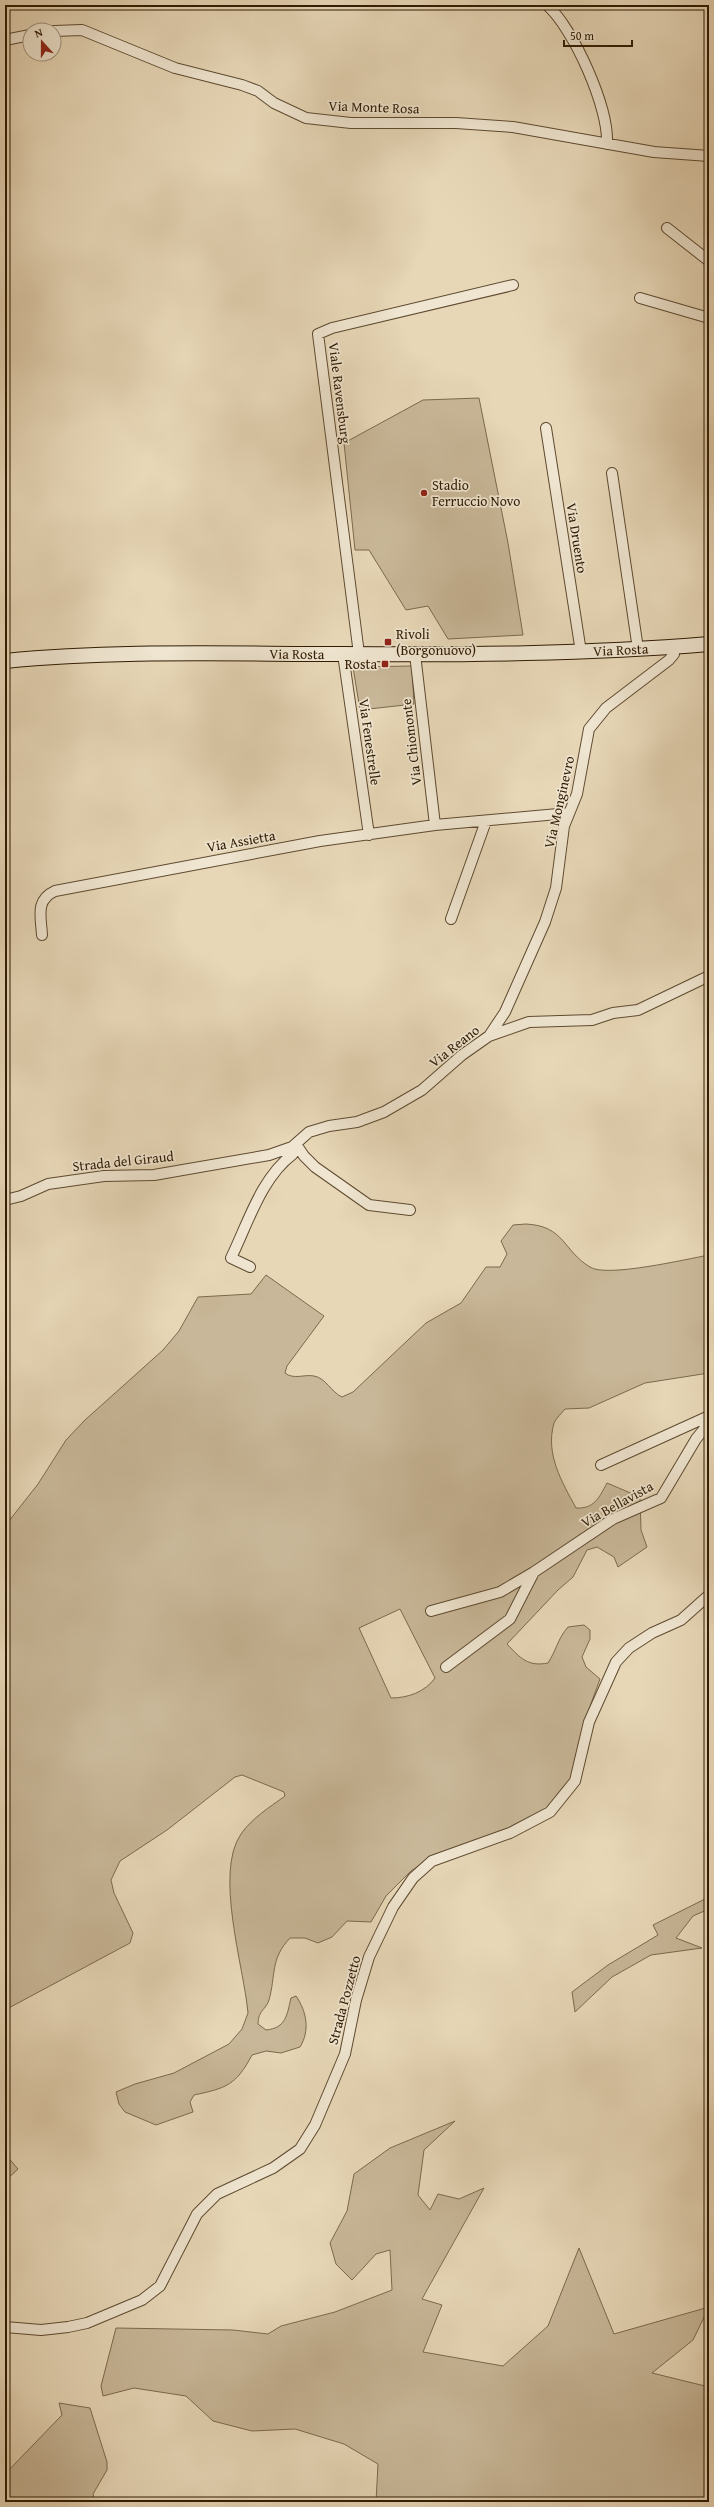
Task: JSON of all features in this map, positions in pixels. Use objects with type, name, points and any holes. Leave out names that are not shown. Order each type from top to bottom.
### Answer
[{"type":"street","points":[[547,5],[559,19],[576,44],[590,76],[604,119],[607,144]]},
{"type":"street","name":"Via Monte Rosa","points":[[62,31],[82,30],[175,68],[242,85],[258,91],[274,103],[306,118],[351,123],[456,123],[513,126],[654,152],[709,156]]},
{"type":"street","points":[[5,40],[22,37]]},
{"type":"street","points":[[667,228],[709,261]]},
{"type":"street","name":"Viale Ravensburg","points":[[359,654],[318,334],[332,328],[513,285]]},
{"type":"street","points":[[640,298],[709,318]]},
{"type":"street","name":"Via Druento","points":[[546,428],[581,652]]},
{"type":"street","points":[[612,473],[627,563],[638,649]]},
{"type":"street","name":"Via Rosta","points":[[5,661],[107,654],[415,654],[581,652],[709,644]]},
{"type":"street","name":"Via Monginevro","points":[[489,1036],[505,1012],[545,922],[556,888],[564,826],[578,794],[586,738],[593,721],[606,708],[669,660],[674,654],[674,647]]},
{"type":"street","name":"Via Fenestrelle","points":[[343,654],[369,835]]},
{"type":"street","name":"Via Chiomonte","points":[[415,654],[436,825]]},
{"type":"street","name":"Via Assietta","points":[[42,935],[41,903],[45,895],[55,891],[242,854],[436,825],[569,813]]},
{"type":"street","points":[[451,919],[486,821]]},
{"type":"street","name":"Via Reano","points":[[250,1267],[231,1258],[258,1202],[263,1187],[279,1165],[293,1154],[294,1145],[309,1132],[329,1126],[357,1122],[384,1112],[422,1090],[462,1054],[489,1036],[529,1022],[592,1020],[613,1014],[638,1010],[709,976]]},
{"type":"street","points":[[294,1145],[316,1167],[369,1205],[410,1210]]},
{"type":"street","name":"Strada del Giraud","points":[[5,1200],[21,1196],[48,1184],[104,1176],[154,1175],[269,1155],[294,1145]]},
{"type":"street","points":[[601,1465],[709,1416]]},
{"type":"street","name":"Via Bellavista","points":[[430,1611],[500,1592],[534,1572],[613,1519],[661,1498],[696,1439],[709,1423]]},
{"type":"street","name":"Via Bellavista","points":[[446,1667],[510,1619],[534,1572]]},
{"type":"street","name":"Strada Pozzetto","points":[[5,2327],[42,2330],[68,2327],[87,2323],[142,2300],[160,2286],[197,2214],[217,2194],[273,2168],[300,2150],[315,2124],[344,2054],[356,2000],[370,1957],[393,1907],[413,1878],[432,1861],[510,1833],[550,1812],[575,1781],[589,1722],[616,1662],[629,1648],[652,1633],[681,1620],[709,1595]]},
{"type":"shaded area","name":"Stadio Ferruccio Novo","points":[[479,398],[508,543],[523,635],[448,639],[428,606],[406,610],[369,550],[355,550],[344,443],[423,400]]},
{"type":"shaded area","points":[[412,666],[414,704],[360,710],[353,667]]},
{"type":"shaded area","points":[[526,1224],[549,1229],[562,1240],[581,1261],[590,1267],[599,1270],[647,1267],[709,1255],[709,1373],[645,1383],[589,1408],[565,1409],[554,1423],[552,1434],[553,1457],[565,1488],[576,1508],[587,1507],[595,1502],[607,1483],[640,1497],[641,1530],[647,1547],[618,1567],[614,1557],[597,1547],[587,1550],[573,1577],[558,1590],[507,1644],[525,1660],[535,1664],[548,1663],[568,1627],[584,1625],[590,1630],[590,1639],[582,1657],[586,1667],[600,1679],[585,1720],[571,1779],[547,1809],[507,1830],[432,1857],[411,1871],[386,1896],[371,1922],[347,1921],[332,1937],[318,1943],[305,1938],[290,1938],[279,1953],[276,1960],[269,2000],[259,2016],[258,2024],[266,2030],[278,2027],[287,2015],[291,1998],[296,1996],[303,2008],[306,2022],[305,2035],[300,2047],[281,2053],[266,2051],[252,2055],[241,2073],[229,2084],[215,2090],[194,2095],[190,2102],[193,2112],[156,2125],[125,2112],[119,2104],[116,2092],[135,2084],[174,2073],[229,2044],[242,2029],[248,2013],[230,1896],[230,1872],[233,1851],[245,1828],[285,1796],[284,1792],[242,1775],[235,1777],[167,1830],[120,1861],[111,1880],[114,1893],[133,1933],[130,1943],[5,2010],[5,1526],[38,1484],[66,1440],[85,1420],[163,1350],[179,1331],[198,1297],[251,1294],[266,1275],[324,1316],[287,1366],[285,1373],[292,1376],[318,1377],[342,1397],[353,1392],[426,1323],[461,1303],[486,1267],[500,1267],[507,1254],[501,1241],[513,1225]],"holes":[[[400,1609],[435,1678],[426,1687],[416,1693],[404,1697],[391,1698],[359,1628]]]},
{"type":"shaded area","points":[[709,1897],[709,1909],[693,1916],[676,1938],[702,1948],[651,1955],[612,1977],[575,2012],[572,1992],[608,1965],[658,1935],[653,1925]]},
{"type":"shaded area","points":[[455,2121],[424,2150],[418,2195],[430,2210],[438,2194],[459,2199],[484,2188],[422,2299],[442,2305],[423,2352],[503,2366],[548,2326],[579,2248],[614,2334],[709,2307],[693,2340],[652,2373],[709,2387],[709,2502],[376,2502],[378,2464],[344,2444],[295,2429],[252,2431],[213,2421],[186,2396],[134,2388],[103,2396],[101,2386],[116,2328],[233,2330],[268,2334],[281,2326],[335,2312],[392,2290],[390,2250],[376,2254],[352,2280],[336,2264],[330,2243],[347,2211],[354,2174],[390,2148]]},
{"type":"shaded area","points":[[5,2154],[18,2169],[5,2181]]},
{"type":"shaded area","points":[[59,2403],[90,2408],[107,2462],[107,2470],[93,2494],[94,2498],[109,2502],[5,2502],[5,2474],[62,2415]]},
{"type":"place","name":"Stadio Ferruccio Novo","points":[[424,493]]},
{"type":"place","name":"Rivoli (Borgonuovo)","points":[[388,642]]},
{"type":"place","name":"Rosta","points":[[385,664]]}]
